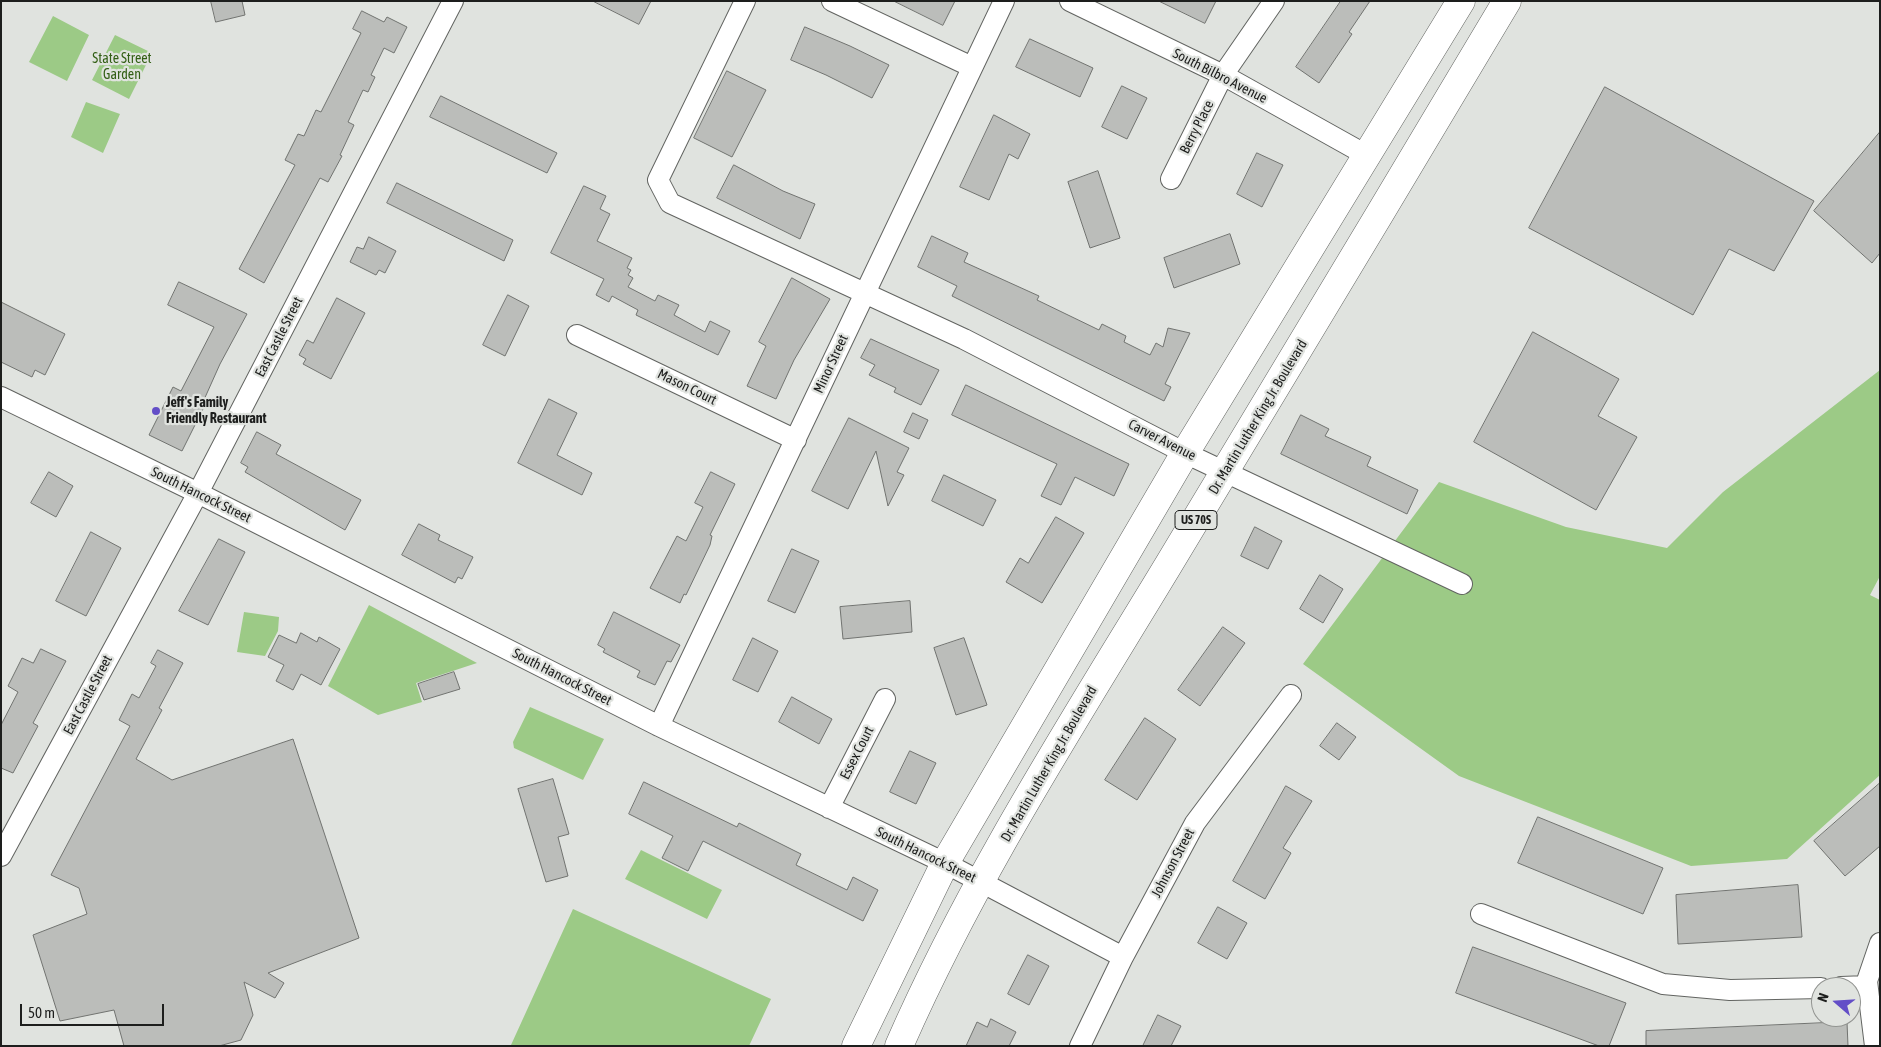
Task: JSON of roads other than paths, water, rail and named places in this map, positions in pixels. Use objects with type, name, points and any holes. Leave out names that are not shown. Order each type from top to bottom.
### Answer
[{"type":"main road","name":"US 70S","points":[[856,1046],[945,863],[1185,452],[1368,156],[1461,1]]},
{"type":"main road","name":"Dr. Martin Luther King Jr. Boulevard","points":[[899,1046],[921,996],[980,882],[1507,1]]},
{"type":"street","name":"East Castle Street","points":[[1,856],[198,493],[453,1]]},
{"type":"street","name":"Carver Avenue","points":[[745,1],[658,180],[670,203],[964,340],[1185,452],[1462,584]]},
{"type":"street","points":[[832,1],[972,67]]},
{"type":"street","name":"Minor Street","points":[[659,726],[1004,1]]},
{"type":"street","name":"South Bilbro Avenue","points":[[1070,1],[1223,75],[1368,156]]},
{"type":"street","name":"Berry Place","points":[[1171,179],[1223,75],[1274,1]]},
{"type":"street","name":"Mason Court","points":[[577,335],[796,440]]},
{"type":"street","name":"South Hancock Street","points":[[1,397],[198,493],[659,726],[945,863],[1123,957]]},
{"type":"street","name":"Johnson Street","points":[[1080,1046],[1123,957],[1195,823],[1292,695]]},
{"type":"street","name":"Essex Court","points":[[829,808],[885,699]]},
{"type":"street","points":[[1482,914],[1663,984],[1730,990],[1811,988]]},
{"type":"street","points":[[1875,1046],[1867,981],[1879,947]]},
{"type":"street","points":[[1861,986],[1867,986]]},
{"type":"place","name":"Jeff's Family Friendly Restaurant","points":[[156,411]]},
{"type":"park label","name":"State Street Garden","points":[[122,68]]}]
